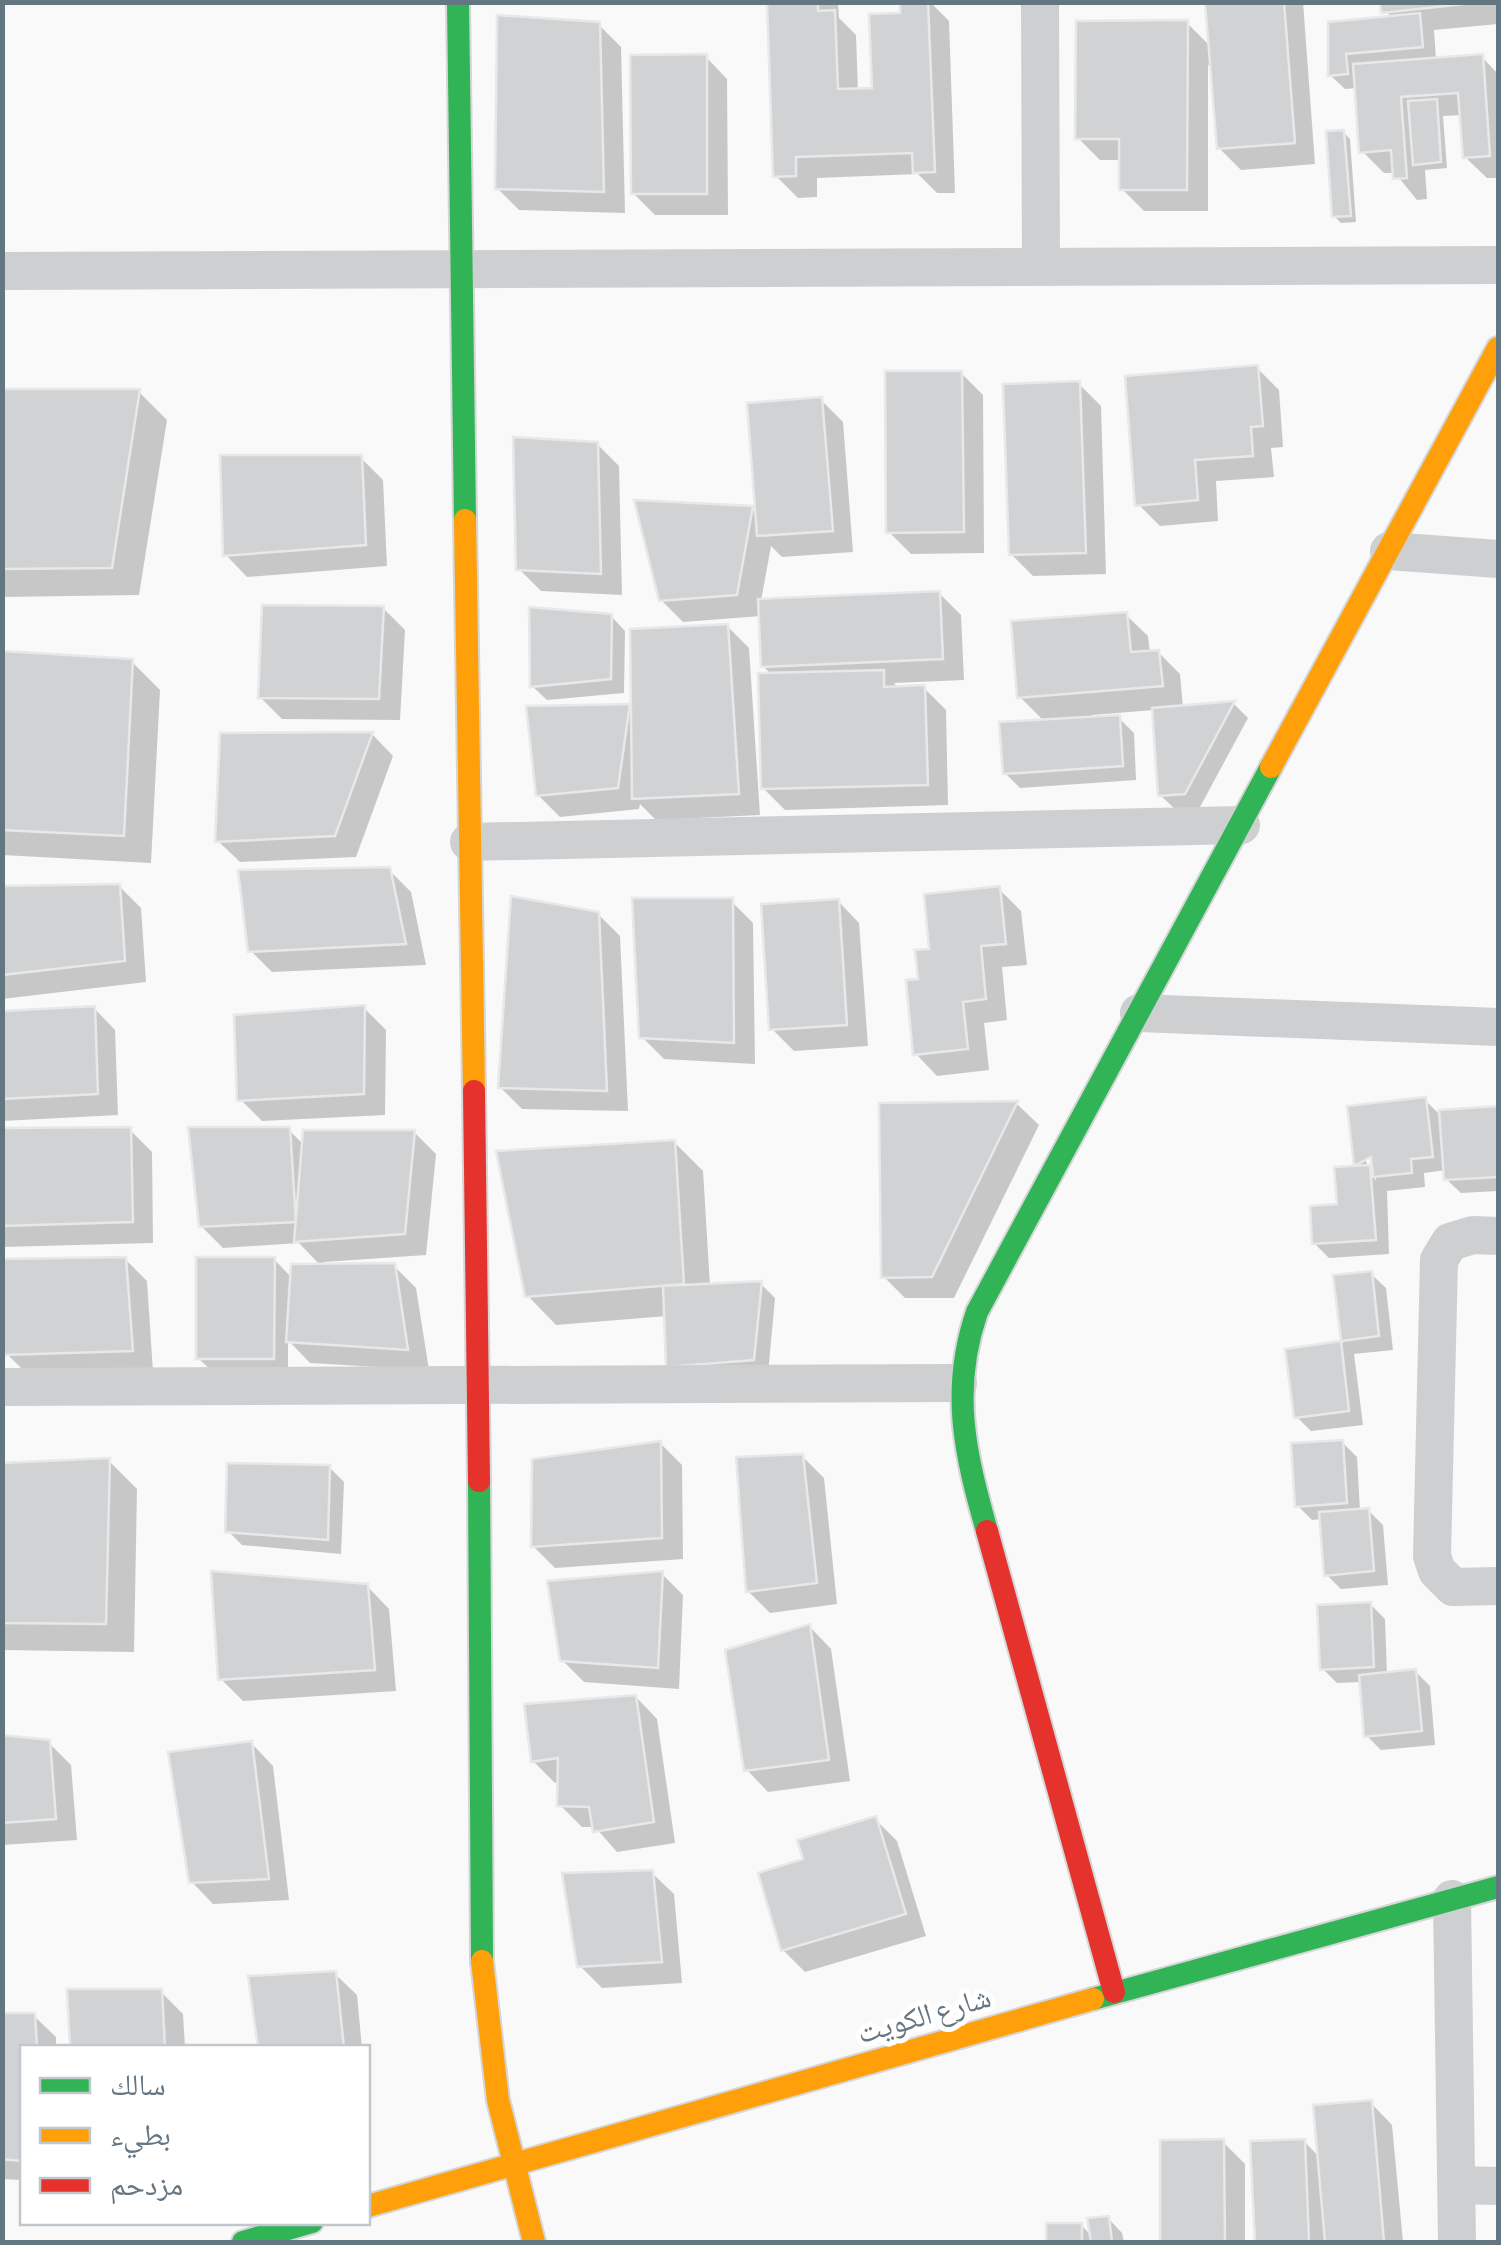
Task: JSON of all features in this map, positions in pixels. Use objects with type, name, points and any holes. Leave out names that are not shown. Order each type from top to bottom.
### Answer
[{"type":"street","points":[[458,2],[478,1385],[482,1993],[513,2164],[534,2242]]},
{"type":"street","points":[[1040,2],[1041,266]]},
{"type":"street","points":[[2,271],[1498,265]]},
{"type":"street","points":[[1114,1992],[966,1457],[958,1383],[963,1349],[977,1312],[1498,348]]},
{"type":"street","points":[[1388,551],[1498,559]]},
{"type":"street","points":[[469,842],[1241,825]]},
{"type":"street","points":[[1139,1013],[1498,1027]]},
{"type":"street","points":[[1498,1236],[1472,1235],[1450,1242],[1439,1260],[1432,1556],[1437,1572],[1453,1587],[1498,1586]]},
{"type":"street","points":[[2,1387],[958,1383]]},
{"type":"street","name":"شارع الكويت","points":[[370,2205],[1114,1992],[1498,1887]]},
{"type":"street","points":[[1452,1899],[1457,2242]]},
{"type":"street","points":[[1458,2185],[1498,2186]]},
{"type":"street","points":[[243,2242],[302,2225]]},
{"type":"building","points":[[767,2],[818,2],[818,11],[835,10],[838,89],[872,88],[869,14],[900,13],[900,2],[928,2],[935,172],[913,173],[912,153],[796,157],[796,176],[773,177]]},
{"type":"building","points":[[1205,2],[1284,2],[1295,143],[1217,149]]},
{"type":"building","points":[[1380,2],[1482,2],[1381,13]]},
{"type":"building","points":[[1420,13],[1423,47],[1346,54],[1348,74],[1328,76],[1328,22]]},
{"type":"building","points":[[497,15],[600,22],[604,192],[495,189]]},
{"type":"building","points":[[1188,20],[1187,190],[1119,190],[1119,139],[1075,139],[1076,21]]},
{"type":"building","points":[[707,54],[707,194],[631,194],[630,55]]},
{"type":"building","points":[[1483,54],[1490,156],[1463,158],[1458,93],[1401,97],[1407,178],[1393,179],[1391,150],[1359,153],[1353,64]]},
{"type":"building","points":[[1437,99],[1441,162],[1413,165],[1408,101]]},
{"type":"building","points":[[1344,130],[1351,216],[1332,217],[1326,131]]},
{"type":"building","points":[[1258,365],[1263,426],[1251,427],[1253,456],[1195,460],[1198,500],[1135,506],[1125,376]]},
{"type":"building","points":[[885,371],[962,371],[964,532],[886,533]]},
{"type":"building","points":[[1080,381],[1086,553],[1009,555],[1003,384]]},
{"type":"building","points":[[2,389],[140,389],[112,568],[2,569]]},
{"type":"building","points":[[822,397],[833,531],[757,536],[747,403]]},
{"type":"building","points":[[513,437],[598,442],[601,574],[516,570]]},
{"type":"building","points":[[220,455],[362,455],[366,545],[223,556]]},
{"type":"building","points":[[634,500],[753,506],[737,595],[659,601]]},
{"type":"building","points":[[940,591],[943,659],[761,667],[758,599]]},
{"type":"building","points":[[262,605],[384,606],[379,699],[258,698]]},
{"type":"building","points":[[529,607],[612,614],[611,679],[530,687]]},
{"type":"building","points":[[1127,612],[1131,652],[1159,650],[1163,686],[1017,698],[1011,621]]},
{"type":"building","points":[[728,624],[739,794],[632,799],[630,629]]},
{"type":"building","points":[[2,651],[133,659],[124,836],[2,830]]},
{"type":"building","points":[[884,670],[884,687],[925,685],[928,785],[761,789],[758,673]]},
{"type":"building","points":[[1235,701],[1185,794],[1158,796],[1152,708]]},
{"type":"building","points":[[630,704],[618,788],[536,796],[526,706]]},
{"type":"building","points":[[1120,715],[1123,766],[1003,774],[999,722]]},
{"type":"building","points":[[373,732],[335,836],[215,842],[220,733]]},
{"type":"building","points":[[390,867],[406,944],[248,952],[238,870]]},
{"type":"building","points":[[120,884],[125,961],[2,975],[2,886]]},
{"type":"building","points":[[1000,886],[1006,944],[981,946],[986,999],[963,1002],[968,1049],[913,1055],[906,980],[918,979],[915,950],[929,949],[924,894]]},
{"type":"building","points":[[511,896],[599,912],[607,1091],[498,1088]]},
{"type":"building","points":[[632,898],[733,898],[734,1043],[639,1038]]},
{"type":"building","points":[[839,899],[847,1025],[769,1030],[761,904]]},
{"type":"building","points":[[365,1005],[364,1094],[237,1101],[234,1015]]},
{"type":"building","points":[[95,1006],[98,1094],[2,1099],[2,1011]]},
{"type":"building","points":[[1426,1097],[1433,1157],[1411,1159],[1412,1173],[1373,1177],[1371,1157],[1354,1166],[1347,1106]]},
{"type":"building","points":[[1018,1101],[932,1277],[881,1278],[879,1103]]},
{"type":"building","points":[[1498,1106],[1498,1177],[1444,1180],[1439,1110]]},
{"type":"building","points":[[131,1127],[133,1222],[2,1226],[2,1128]]},
{"type":"building","points":[[188,1127],[290,1127],[296,1222],[199,1227]]},
{"type":"building","points":[[303,1130],[415,1130],[405,1234],[294,1242]]},
{"type":"building","points":[[675,1140],[684,1284],[525,1297],[496,1151]]},
{"type":"building","points":[[1370,1165],[1376,1240],[1312,1244],[1310,1206],[1337,1204],[1334,1167]]},
{"type":"building","points":[[126,1257],[133,1351],[4,1355],[2,1259]]},
{"type":"building","points":[[196,1257],[275,1257],[274,1359],[196,1359]]},
{"type":"building","points":[[395,1263],[408,1350],[286,1342],[291,1264]]},
{"type":"building","points":[[1372,1271],[1379,1336],[1341,1341],[1333,1275]]},
{"type":"building","points":[[762,1281],[754,1360],[666,1367],[663,1286]]},
{"type":"building","points":[[1341,1341],[1349,1411],[1294,1418],[1285,1349]]},
{"type":"building","points":[[1343,1440],[1347,1503],[1295,1507],[1291,1443]]},
{"type":"building","points":[[661,1441],[662,1538],[531,1547],[532,1459]]},
{"type":"building","points":[[803,1454],[817,1583],[746,1592],[736,1457]]},
{"type":"building","points":[[110,1458],[106,1624],[2,1623],[2,1463]]},
{"type":"building","points":[[227,1463],[330,1465],[328,1540],[225,1532]]},
{"type":"building","points":[[1369,1508],[1374,1571],[1324,1576],[1319,1512]]},
{"type":"building","points":[[211,1571],[368,1584],[375,1670],[218,1680]]},
{"type":"building","points":[[663,1571],[658,1668],[560,1661],[547,1581]]},
{"type":"building","points":[[1371,1602],[1374,1667],[1320,1670],[1317,1605]]},
{"type":"building","points":[[810,1624],[829,1760],[744,1771],[725,1650]]},
{"type":"building","points":[[1416,1669],[1422,1731],[1364,1737],[1359,1675]]},
{"type":"building","points":[[636,1695],[654,1822],[593,1832],[589,1807],[557,1806],[558,1758],[531,1762],[524,1704]]},
{"type":"building","points":[[2,1735],[50,1740],[56,1819],[2,1823]]},
{"type":"building","points":[[252,1741],[269,1879],[189,1883],[168,1752]]},
{"type":"building","points":[[876,1816],[906,1914],[781,1951],[758,1873],[803,1859],[797,1840]]},
{"type":"building","points":[[653,1870],[662,1962],[577,1967],[562,1873]]},
{"type":"building","points":[[336,1971],[344,2045],[258,2045],[248,1976]]},
{"type":"building","points":[[67,1989],[162,1989],[165,2045],[70,2045]]},
{"type":"building","points":[[2,2013],[35,2013],[37,2045],[20,2045],[20,2161],[2,2159]]},
{"type":"building","points":[[1372,2100],[1384,2242],[1325,2242],[1313,2105]]},
{"type":"building","points":[[1224,2139],[1225,2242],[1160,2242],[1160,2140]]},
{"type":"building","points":[[1305,2139],[1309,2242],[1255,2242],[1250,2141]]},
{"type":"building","points":[[1109,2216],[1112,2242],[1091,2242],[1087,2218]]},
{"type":"building","points":[[1046,2223],[1082,2223],[1082,2242],[1046,2242]]},
{"type":"traffic: fast","points":[[458,2],[465,520]]},
{"type":"traffic: fast","points":[[987,1531],[967,1448],[962,1395],[977,1312],[1271,767]]},
{"type":"traffic: fast","points":[[479,1481],[482,1961]]},
{"type":"traffic: fast","points":[[1093,1999],[1498,1887]]},
{"type":"traffic: fast","points":[[243,2242],[302,2225]]},
{"type":"traffic: slow","points":[[1271,767],[1498,348]]},
{"type":"traffic: slow","points":[[465,520],[474,1091]]},
{"type":"traffic: slow","points":[[482,1961],[498,2100],[534,2242]]},
{"type":"traffic: slow","points":[[370,2205],[1093,1999]]},
{"type":"traffic: jam","points":[[474,1091],[479,1481]]},
{"type":"traffic: jam","points":[[987,1531],[1114,1992]]}]
